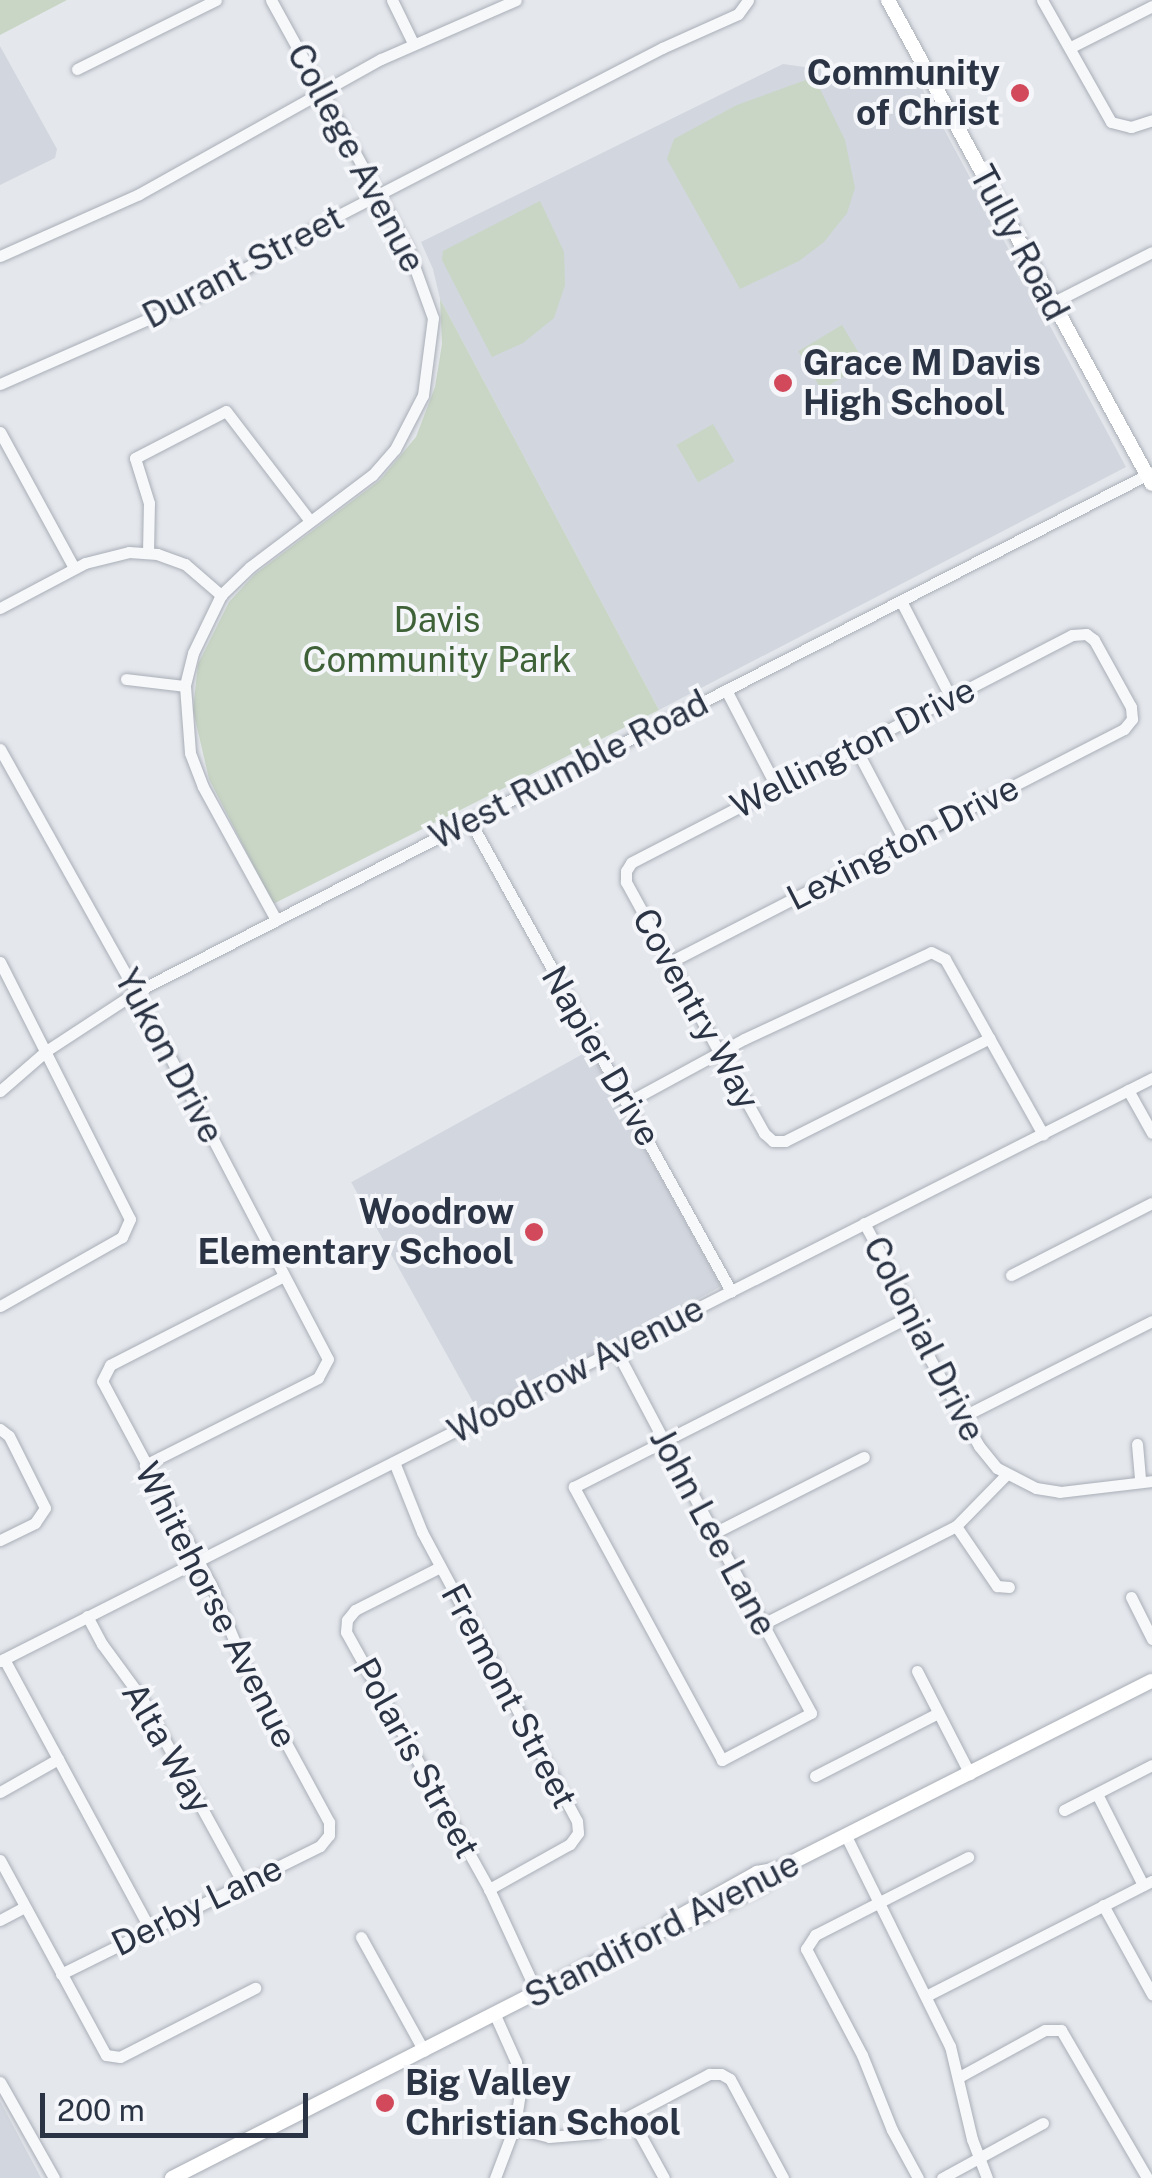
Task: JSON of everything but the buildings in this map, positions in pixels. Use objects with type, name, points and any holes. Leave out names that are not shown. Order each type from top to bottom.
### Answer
[{"type":"main road","name":"Tully Road","points":[[888,0],[1150,477]]},
{"type":"main road","name":"Standiford Avenue","points":[[172,2178],[647,1936],[703,1915],[763,1884],[782,1868],[1152,1681]]},
{"type":"street","points":[[77,69],[216,0]]},
{"type":"street","name":"College Avenue","points":[[272,0],[419,273],[433,318],[424,395],[416,415],[383,464],[221,595],[199,635],[185,686],[186,734],[196,771],[276,920]]},
{"type":"street","points":[[392,0],[413,44]]},
{"type":"street","points":[[1042,0],[1111,122],[1130,127],[1152,120]]},
{"type":"street","points":[[0,256],[140,194],[413,44],[511,1]]},
{"type":"street","name":"Durant Street","points":[[0,384],[187,302],[379,195],[662,48],[738,14],[747,2]]},
{"type":"street","points":[[1070,47],[1152,6]]},
{"type":"street","points":[[1052,303],[1152,252]]},
{"type":"street","points":[[148,552],[149,502],[135,458],[226,411],[310,521]]},
{"type":"street","points":[[0,432],[74,568]]},
{"type":"street","name":"West Rumble Road","points":[[0,1091],[46,1051],[136,992],[1150,477]]},
{"type":"street","points":[[0,608],[74,568],[118,552],[148,552],[185,564],[221,595]]},
{"type":"street","points":[[901,601],[951,698]]},
{"type":"street","name":"Wellington Drive","points":[[626,872],[632,862],[1072,635],[1086,634],[1094,640],[1131,706],[1132,719]]},
{"type":"street","points":[[126,679],[185,686]]},
{"type":"street","points":[[726,690],[778,788]]},
{"type":"street","name":"Lexington Drive","points":[[670,962],[1124,729],[1132,719]]},
{"type":"street","points":[[855,747],[905,842]]},
{"type":"street","name":"Yukon Drive","points":[[0,749],[136,992],[327,1355],[327,1368],[318,1378],[145,1464]]},
{"type":"street","name":"Napier Drive","points":[[470,821],[732,1291]]},
{"type":"street","name":"Coventry Way","points":[[626,872],[626,882],[719,1052],[764,1133],[775,1142],[785,1142],[990,1038]]},
{"type":"street","points":[[628,1102],[719,1052],[925,953],[937,953],[945,959],[1043,1134]]},
{"type":"street","points":[[0,962],[128,1213],[129,1226],[122,1237],[85,1261],[0,1306]]},
{"type":"street","name":"Woodrow Avenue","points":[[2,1660],[1152,1078]]},
{"type":"street","points":[[1128,1090],[1152,1133]]},
{"type":"street","points":[[1011,1275],[1152,1203]]},
{"type":"street","name":"Colonial Drive","points":[[864,1223],[962,1417],[986,1457],[1006,1476],[1060,1492],[1146,1481]]},
{"type":"street","name":"Whitehorse Avenue","points":[[284,1276],[110,1365],[102,1375],[103,1388],[198,1562],[247,1671],[329,1822],[329,1835]]},
{"type":"street","points":[[664,1441],[913,1315]]},
{"type":"street","points":[[962,1417],[1152,1321]]},
{"type":"street","name":"John Lee Lane","points":[[616,1350],[812,1713],[722,1760],[574,1487],[664,1441]]},
{"type":"street","points":[[0,1429],[9,1436],[44,1508],[40,1519],[0,1540]]},
{"type":"street","points":[[1137,1444],[1146,1481]]},
{"type":"street","points":[[714,1533],[864,1457]]},
{"type":"street","name":"Fremont Street","points":[[394,1462],[440,1567],[579,1828],[570,1844],[489,1889]]},
{"type":"street","points":[[763,1624],[956,1526],[1006,1476]]},
{"type":"street","points":[[956,1526],[997,1586],[1008,1588]]},
{"type":"street","name":"Polaris Street","points":[[440,1567],[355,1610],[347,1620],[346,1632],[489,1889],[537,1993]]},
{"type":"street","points":[[1131,1596],[1152,1640]]},
{"type":"street","name":"Alta Way","points":[[87,1616],[102,1644],[141,1696],[242,1883]]},
{"type":"street","points":[[2,1660],[150,1929]]},
{"type":"street","points":[[916,1671],[970,1774]]},
{"type":"street","points":[[815,1776],[938,1713]]},
{"type":"street","points":[[0,1792],[58,1759]]},
{"type":"street","points":[[1064,1810],[1152,1765]]},
{"type":"street","points":[[926,1996],[1148,1883],[1097,1794]]},
{"type":"street","name":"Derby Lane","points":[[61,1974],[320,1846],[329,1835]]},
{"type":"street","points":[[846,1836],[876,1904],[926,1996],[959,2077],[987,2178]]},
{"type":"street","points":[[918,2178],[892,2130],[862,2056],[806,1955],[806,1945],[814,1936],[968,1856]]},
{"type":"street","points":[[0,1860],[101,2050],[110,2056],[120,2056],[255,1988]]},
{"type":"street","points":[[1104,1906],[1152,1994]]},
{"type":"street","points":[[0,1920],[24,1907]]},
{"type":"street","points":[[362,1937],[424,2051]]},
{"type":"street","points":[[495,2015],[518,2076],[514,2128],[495,2178]]},
{"type":"street","points":[[959,2077],[1045,2030],[1058,2028],[1069,2039],[1146,2178]]},
{"type":"street","points":[[514,2128],[566,2138],[597,2133],[710,2074],[721,2074],[737,2091],[783,2178]]},
{"type":"street","points":[[0,2082],[54,2178]]},
{"type":"street","points":[[630,2118],[664,2178]]},
{"type":"street","points":[[942,2178],[1043,2123]]},
{"type":"shaded area","points":[[0,46],[57,149],[55,158],[0,185]]},
{"type":"shaded area","name":"Grace M Davis High School","points":[[783,64],[919,83],[1126,467],[659,710],[440,299],[421,242]]},
{"type":"shaded area","name":"Woodrow Elementary School","points":[[590,1050],[721,1286],[482,1419],[351,1182]]},
{"type":"shaded area","points":[[0,2101],[41,2178],[0,2178]]},
{"type":"green space","points":[[0,0],[67,0],[0,35]]},
{"type":"green space","points":[[814,77],[845,140],[855,188],[847,213],[824,242],[799,261],[740,289],[667,159],[674,139],[737,105]]},
{"type":"green space","points":[[540,201],[564,252],[565,285],[554,318],[523,343],[492,357],[442,260],[443,251]]},
{"type":"green space","name":"Davis Community Park","points":[[440,299],[659,710],[273,904],[209,779],[193,710],[198,664],[229,602],[255,574],[380,480],[416,437],[435,387],[442,344]]},
{"type":"green space","points":[[842,325],[865,364],[821,390],[798,351]]},
{"type":"green space","points":[[713,424],[734,461],[698,482],[677,445]]},
{"type":"place","name":"Community of Christ","points":[[1020,93]]},
{"type":"place","name":"Grace M Davis High School","points":[[783,383]]},
{"type":"place","name":"Woodrow Elementary School","points":[[534,1232]]},
{"type":"place","name":"Big Valley Christian School","points":[[385,2103]]}]
